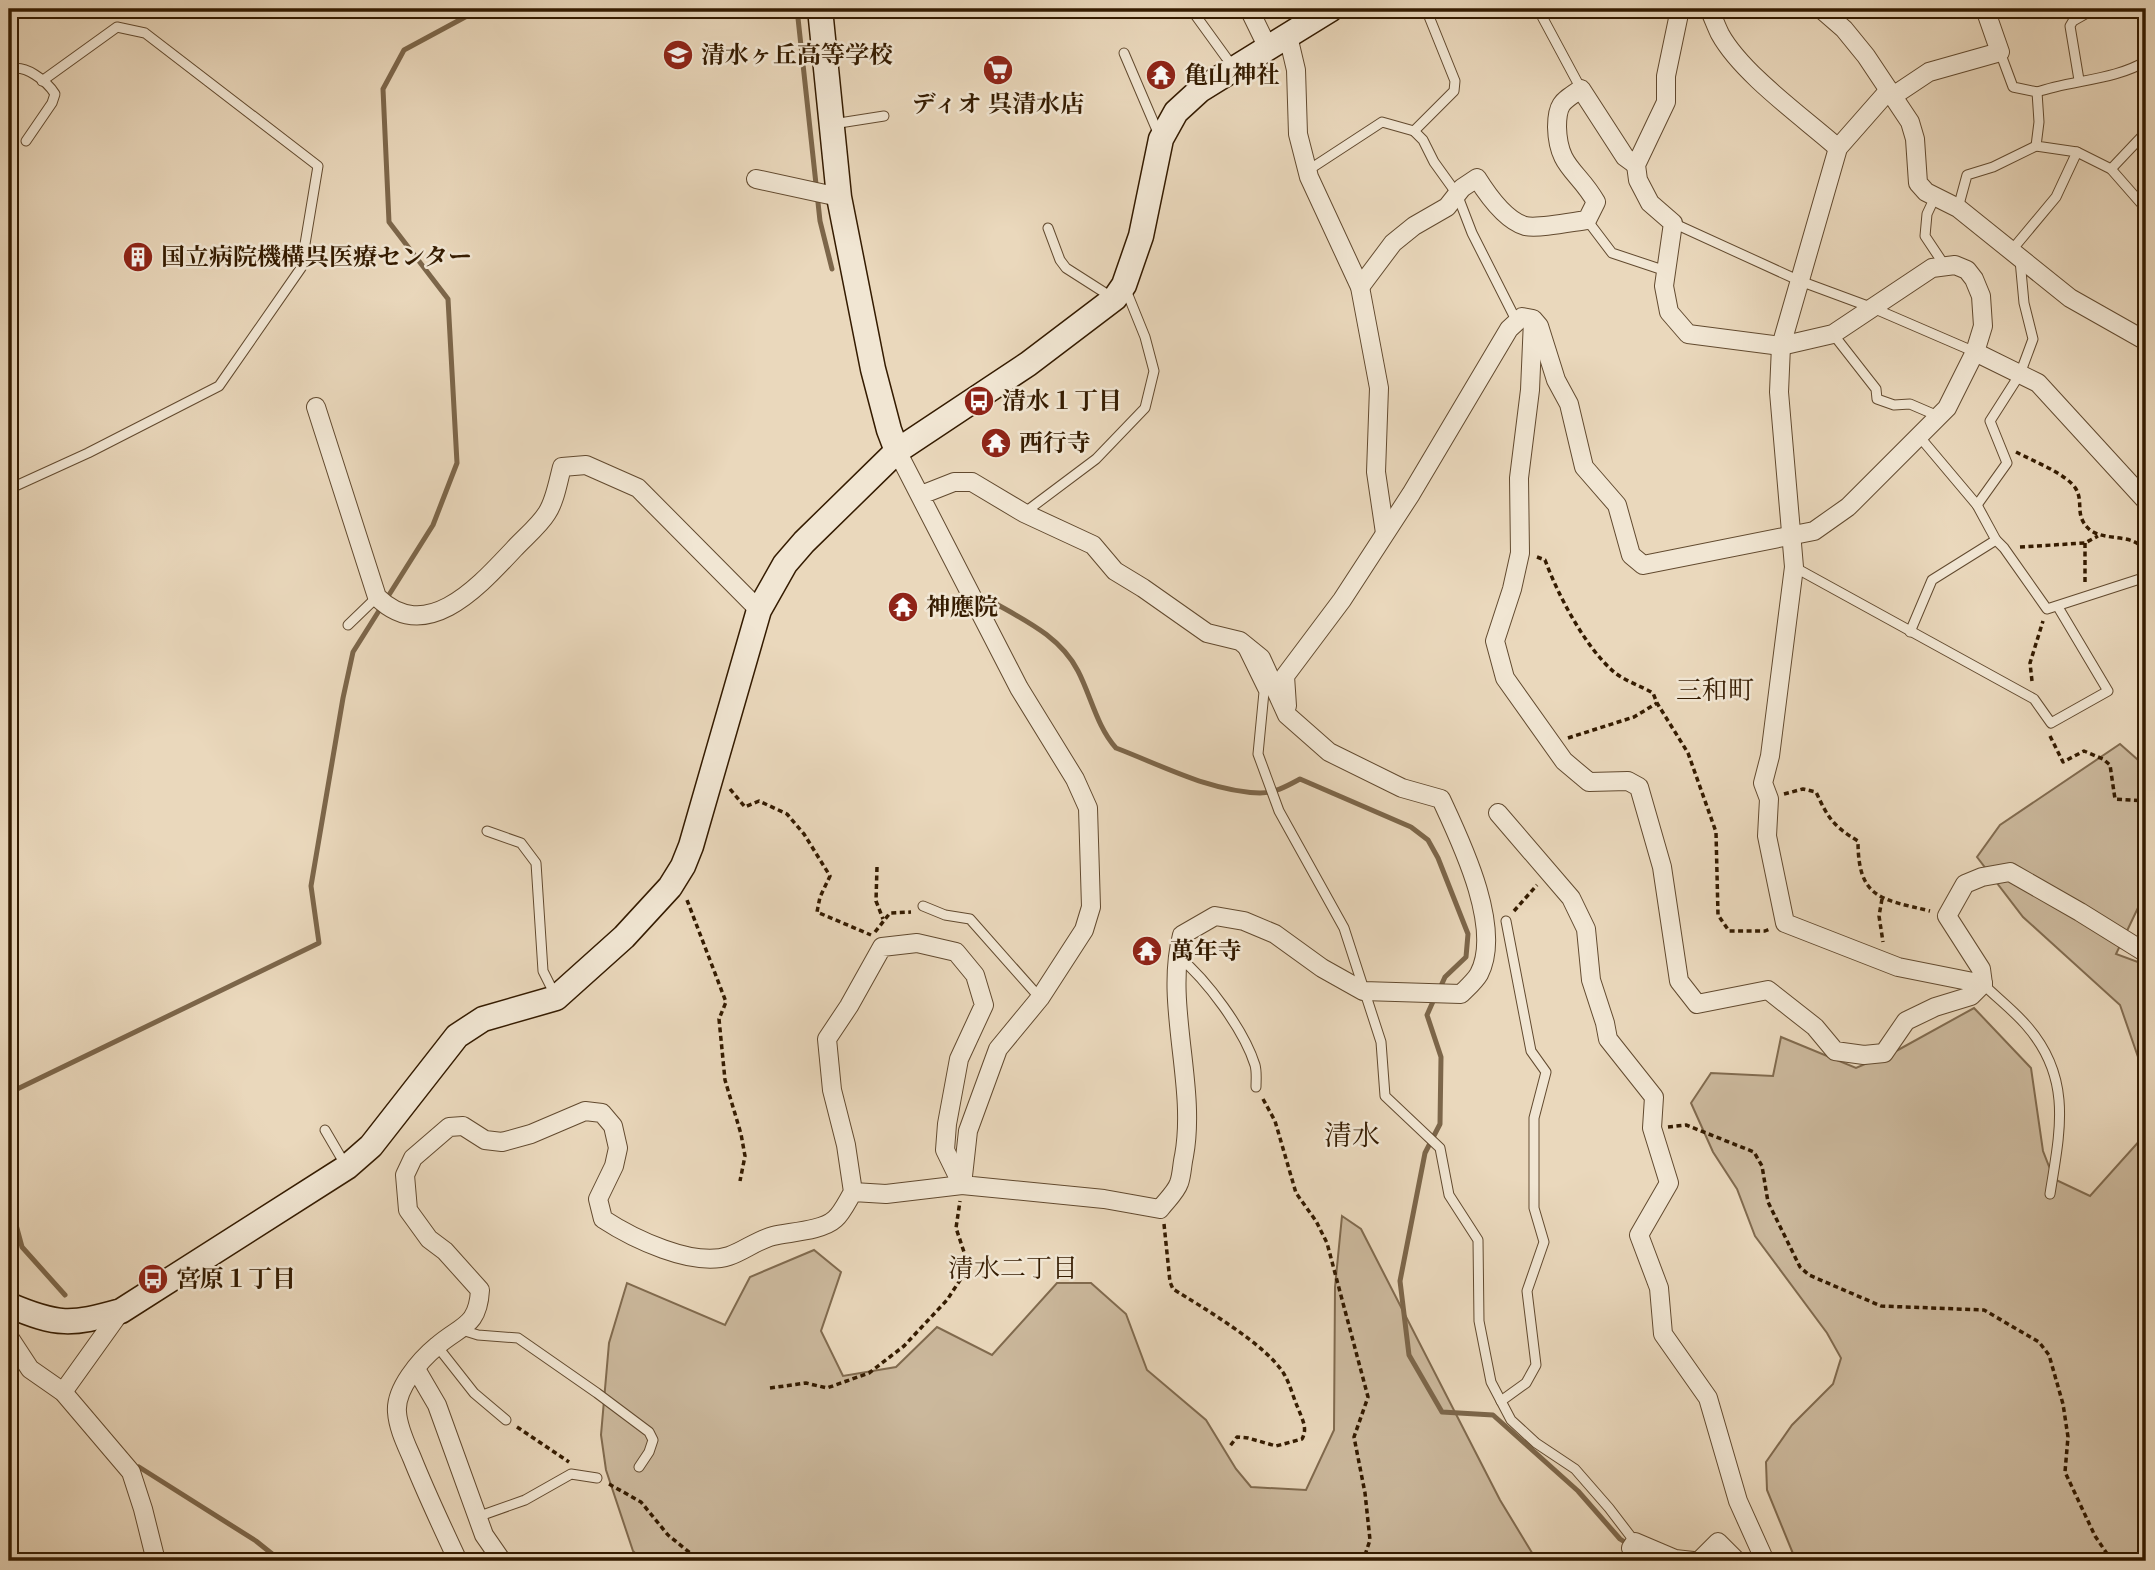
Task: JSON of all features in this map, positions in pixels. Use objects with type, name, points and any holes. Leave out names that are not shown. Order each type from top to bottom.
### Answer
[{"type":"street","points":[[820,9],[838,197],[873,369],[889,430],[897,451],[1019,688],[1075,779],[1088,808],[1091,907],[1084,930],[1040,998],[998,1049],[968,1131],[962,1185]]},
{"type":"street","points":[[1249,9],[1278,42],[1296,70],[1298,134],[1307,171],[1360,287],[1379,388],[1376,472],[1385,533]]},
{"type":"street","points":[[9,1331],[10,1306],[44,1320],[80,1323],[121,1311],[347,1167],[371,1146],[457,1036],[484,1019],[556,998],[624,937],[670,887],[691,845],[759,610],[785,564],[897,451],[1028,364],[1119,292],[1141,236],[1161,139],[1175,113],[1200,90],[1331,9]]},
{"type":"street","points":[[1287,715],[1285,676],[1342,600],[1411,494],[1509,329],[1525,321],[1539,326],[1556,380],[1569,404],[1584,467],[1617,505],[1631,555],[1643,565],[1814,531],[1848,507],[1917,435],[1947,408],[1975,352],[1983,326],[1982,296],[1967,270],[1955,265],[1932,268],[1833,334],[1781,345],[1688,334],[1669,312],[1664,286],[1673,223],[1650,203],[1638,180],[1636,165],[1666,102],[1667,76],[1680,9]]},
{"type":"street","points":[[1709,9],[1721,36],[1741,61],[1769,90],[1838,148]]},
{"type":"street","points":[[1821,9],[1844,29],[1910,122],[1915,139],[1918,183],[1926,192],[1958,208],[2070,298],[2146,341]]},
{"type":"street","points":[[1983,984],[1898,967],[1785,923],[1767,836],[1769,799],[1763,783],[1770,755],[1794,567],[1779,392],[1781,345],[1838,148],[1891,93],[1929,72],[2000,52],[1984,9]]},
{"type":"street","points":[[1360,287],[1393,243],[1414,226],[1447,207],[1457,194],[1477,178],[1503,212],[1525,226],[1587,220],[1596,202],[1589,189],[1567,166],[1558,147],[1557,113],[1562,102],[1581,89],[1625,157],[1636,165]]},
{"type":"street","points":[[756,179],[838,197]]},
{"type":"street","points":[[1525,321],[1530,390],[1519,478],[1520,553],[1512,589],[1495,641],[1505,678],[1564,761],[1588,782],[1628,781],[1639,787],[1662,867],[1679,981],[1698,1004],[1768,990],[1815,1027],[1835,1051],[1864,1055],[1884,1053],[1906,1021],[1935,1007],[1972,996],[1983,984],[1982,969],[1947,916],[1965,884],[1982,877],[2010,872],[2146,953]]},
{"type":"street","points":[[1975,352],[2038,383],[2146,501]]},
{"type":"street","points":[[316,407],[382,603],[408,615],[441,612],[477,588],[547,513],[562,467],[586,465],[638,488],[759,610]]},
{"type":"street","points":[[853,1192],[886,1194],[962,1185],[1104,1199],[1160,1209],[1179,1184],[1186,1142],[1186,1085],[1180,1028],[1178,956],[1182,935],[1215,916],[1244,921],[1275,934],[1322,968],[1363,991],[1461,994],[1479,975],[1488,944],[1486,923],[1465,850],[1441,799],[1402,788],[1329,752],[1287,715],[1261,658],[1240,641],[1207,633],[1143,587],[1115,571],[1093,545],[1024,513],[972,482],[954,482],[921,495]]},
{"type":"street","points":[[1498,813],[1571,898],[1586,929],[1591,980],[1608,1039],[1654,1097],[1652,1128],[1669,1183],[1639,1234],[1659,1289],[1663,1334],[1708,1398],[1738,1501],[1765,1561]]},
{"type":"street","points":[[458,1561],[424,1489],[402,1434],[397,1411],[403,1384],[437,1346],[462,1330],[479,1309],[480,1290],[445,1251],[429,1239],[408,1209],[405,1175],[413,1158],[449,1127],[463,1126],[485,1140],[502,1142],[531,1134],[585,1111],[602,1113],[612,1126],[618,1148],[614,1166],[598,1199],[603,1219],[626,1234],[685,1255],[708,1259],[729,1256],[773,1236],[799,1233],[834,1220],[853,1192],[846,1146],[832,1090],[827,1039],[882,947],[917,943],[956,952],[975,975],[984,1005],[959,1059],[947,1124],[945,1150],[962,1185]]},
{"type":"street","points":[[63,1392],[121,1311]]},
{"type":"street","points":[[9,1337],[30,1369],[63,1392],[131,1472],[144,1509],[156,1561]]},
{"type":"street","points":[[416,1369],[436,1405],[484,1535],[502,1561]]},
{"type":"street","points":[[1637,1561],[1631,1548],[1635,1542],[1675,1559],[1693,1561]]},
{"type":"street","points":[[1699,1561],[1718,1542],[1737,1561]]},
{"type":"lane","points":[[1191,9],[1234,68]]},
{"type":"lane","points":[[1414,131],[1454,90],[1455,81],[1426,9]]},
{"type":"lane","points":[[1538,9],[1581,89]]},
{"type":"lane","points":[[2079,80],[2070,26],[2073,21],[2094,9]]},
{"type":"lane","points":[[9,489],[88,453],[219,386],[302,268],[318,166],[145,33],[117,27],[42,81]]},
{"type":"lane","points":[[2000,52],[2013,87],[2037,92],[2134,68],[2146,61]]},
{"type":"lane","points":[[1124,53],[1161,139]]},
{"type":"lane","points":[[9,71],[23,68],[50,86],[55,94],[52,103],[26,141]]},
{"type":"lane","points":[[2036,146],[2039,122],[2037,92]]},
{"type":"lane","points":[[831,124],[884,116]]},
{"type":"lane","points":[[1307,171],[1382,122],[1414,131],[1423,140],[1434,162],[1457,194],[1472,233],[1525,321]]},
{"type":"lane","points":[[2111,169],[2146,132]]},
{"type":"lane","points":[[1958,208],[1967,175],[1993,167],[2036,146],[2077,152],[2111,169],[2146,209]]},
{"type":"lane","points":[[1977,505],[2007,463],[1990,421],[2020,374],[2033,339],[2016,255],[2056,197],[2077,152]]},
{"type":"lane","points":[[1935,197],[1927,214],[1925,236],[1945,266]]},
{"type":"lane","points":[[1587,220],[1612,253],[1666,271]]},
{"type":"lane","points":[[1673,223],[1800,281],[1873,308],[1975,352]]},
{"type":"lane","points":[[1024,513],[1096,459],[1146,408],[1154,371],[1145,337],[1119,292],[1066,268],[1060,260],[1048,228]]},
{"type":"lane","points":[[1833,334],[1876,389],[1877,398],[1894,405],[1910,404],[1938,416]]},
{"type":"lane","points":[[1917,435],[1977,505],[1996,540],[2047,609],[2146,577]]},
{"type":"lane","points":[[1910,632],[1932,580],[1996,540]]},
{"type":"lane","points":[[1794,567],[2034,699],[2051,723],[2108,691],[2058,607]]},
{"type":"lane","points":[[348,625],[382,603]]},
{"type":"lane","points":[[1240,641],[1264,692],[1258,754],[1279,811],[1344,928],[1381,1042],[1385,1096],[1440,1148],[1449,1195],[1478,1240],[1479,1321],[1491,1382],[1511,1420],[1536,1443],[1575,1469],[1635,1542]]},
{"type":"lane","points":[[487,831],[521,844],[536,863],[543,971],[556,998]]},
{"type":"lane","points":[[923,906],[945,915],[970,919],[1040,998]]},
{"type":"lane","points":[[1501,1401],[1526,1383],[1536,1366],[1527,1292],[1544,1242],[1534,1208],[1534,1118],[1546,1072],[1531,1051],[1506,921]]},
{"type":"lane","points":[[1178,956],[1199,974],[1243,1038],[1256,1068],[1256,1087]]},
{"type":"lane","points":[[1983,984],[2027,1026],[2046,1054],[2060,1090],[2061,1127],[2050,1194]]},
{"type":"lane","points":[[325,1130],[347,1167]]},
{"type":"lane","points":[[462,1330],[478,1335],[518,1338],[649,1432],[653,1440],[639,1467]]},
{"type":"lane","points":[[437,1346],[474,1393],[506,1420]]},
{"type":"lane","points":[[477,1517],[525,1500],[571,1474],[597,1478]]},
{"type":"path","points":[[1999,442],[2069,480],[2078,491],[2080,517],[2090,530],[2099,535],[2123,538],[2143,547],[2146,554]]},
{"type":"path","points":[[2004,548],[2085,543],[2099,535]]},
{"type":"path","points":[[2082,598],[2085,589],[2085,543]]},
{"type":"path","points":[[1520,553],[1545,559],[1557,593],[1598,655],[1616,673],[1653,693],[1688,753],[1716,832],[1718,915],[1729,931],[1765,931],[1785,923]]},
{"type":"path","points":[[2034,699],[2031,663],[2047,609]]},
{"type":"path","points":[[1571,767],[1571,758],[1563,739],[1634,717],[1657,703]]},
{"type":"path","points":[[2051,723],[2049,734],[2063,762],[2084,751],[2103,759],[2110,765],[2115,799],[2146,801]]},
{"type":"path","points":[[721,784],[730,789],[744,807],[759,802],[787,814],[804,834],[830,876],[820,897],[817,912],[873,935],[890,913],[945,915]]},
{"type":"path","points":[[1769,799],[1803,789],[1816,792],[1828,818],[1838,829],[1857,841],[1857,866],[1871,891],[1882,900],[1947,916]]},
{"type":"path","points":[[877,867],[876,901],[883,919]]},
{"type":"path","points":[[1506,921],[1548,873]]},
{"type":"path","points":[[677,875],[726,1002],[719,1019],[725,1080],[745,1156],[740,1181]]},
{"type":"path","points":[[1882,900],[1879,916],[1882,940],[1898,967]]},
{"type":"path","points":[[1256,1087],[1275,1122],[1296,1194],[1316,1221],[1327,1243],[1368,1397],[1354,1437],[1365,1493],[1370,1540],[1363,1561]]},
{"type":"path","points":[[1652,1128],[1686,1125],[1754,1152],[1762,1166],[1768,1202],[1800,1267],[1809,1275],[1881,1306],[1984,1310],[2039,1342],[2049,1355],[2063,1404],[2067,1437],[2065,1472],[2095,1536],[2112,1561]]},
{"type":"path","points":[[770,1388],[806,1383],[827,1388],[869,1373],[904,1346],[947,1300],[964,1274],[965,1255],[956,1228],[962,1185]]},
{"type":"path","points":[[1160,1209],[1173,1289],[1221,1320],[1258,1348],[1283,1372],[1304,1423],[1302,1439],[1276,1446],[1237,1437],[1230,1446]]},
{"type":"shaded area","points":[[2120,744],[2146,767],[2146,891],[2116,954],[2146,965],[2146,1080],[2120,1005],[2023,917],[1977,857],[2000,825]]},
{"type":"shaded area","points":[[1974,1008],[2031,1068],[2043,1151],[2054,1179],[2090,1196],[2142,1138],[2146,1120],[2146,1561],[1796,1561],[1767,1490],[1766,1462],[1792,1425],[1833,1384],[1841,1358],[1827,1333],[1755,1236],[1737,1189],[1713,1152],[1691,1103],[1711,1073],[1773,1076],[1781,1037],[1856,1068],[1898,1050]]},
{"type":"shaded area","points":[[1342,1216],[1361,1229],[1500,1500],[1537,1561],[643,1561],[633,1551],[606,1470],[601,1435],[609,1343],[627,1283],[725,1325],[750,1277],[814,1250],[841,1272],[821,1331],[843,1376],[896,1367],[937,1327],[992,1355],[1057,1283],[1091,1283],[1126,1314],[1147,1370],[1206,1420],[1236,1469],[1251,1487],[1306,1490],[1334,1430],[1335,1287]]},
{"type":"waterway","points":[[9,1093],[319,943],[311,886],[353,652],[433,525],[457,463],[448,299],[389,222],[383,89],[404,50],[480,9]]},
{"type":"waterway","points":[[797,9],[820,221],[832,269]]},
{"type":"waterway","points":[[991,601],[1040,630],[1061,648],[1078,671],[1099,721],[1116,748],[1186,777],[1223,788],[1271,792],[1300,779],[1411,827],[1428,840],[1438,858],[1468,934],[1466,957],[1445,977],[1440,988]]},
{"type":"waterway","points":[[1435,997],[1427,1015],[1441,1057],[1440,1124],[1425,1153],[1400,1281],[1409,1355],[1442,1412],[1493,1415],[1578,1491],[1620,1539],[1628,1544]]},
{"type":"waterway","points":[[9,1199],[22,1247],[65,1295]]},
{"type":"waterway","points":[[139,1467],[256,1541],[281,1561]]},
{"type":"waterway","points":[[1642,1554],[1654,1561]]},
{"type":"place","name":"清水ヶ丘高等学校","points":[[678,55]]},
{"type":"place","name":"ディオ 呉清水店","points":[[998,70]]},
{"type":"place","name":"亀山神社","points":[[1161,75]]},
{"type":"place","name":"国立病院機構呉医療センター","points":[[138,257]]},
{"type":"place","name":"清水１丁目","points":[[979,401]]},
{"type":"place","name":"西行寺","points":[[996,443]]},
{"type":"place","name":"神應院","points":[[903,607]]},
{"type":"place","name":"萬年寺","points":[[1147,951]]},
{"type":"place","name":"宮原１丁目","points":[[153,1279]]},
{"type":"district","name":"三和町","points":[[1715,690]]},
{"type":"district","name":"清水","points":[[1352,1135]]},
{"type":"district","name":"清水二丁目","points":[[1013,1268]]}]
